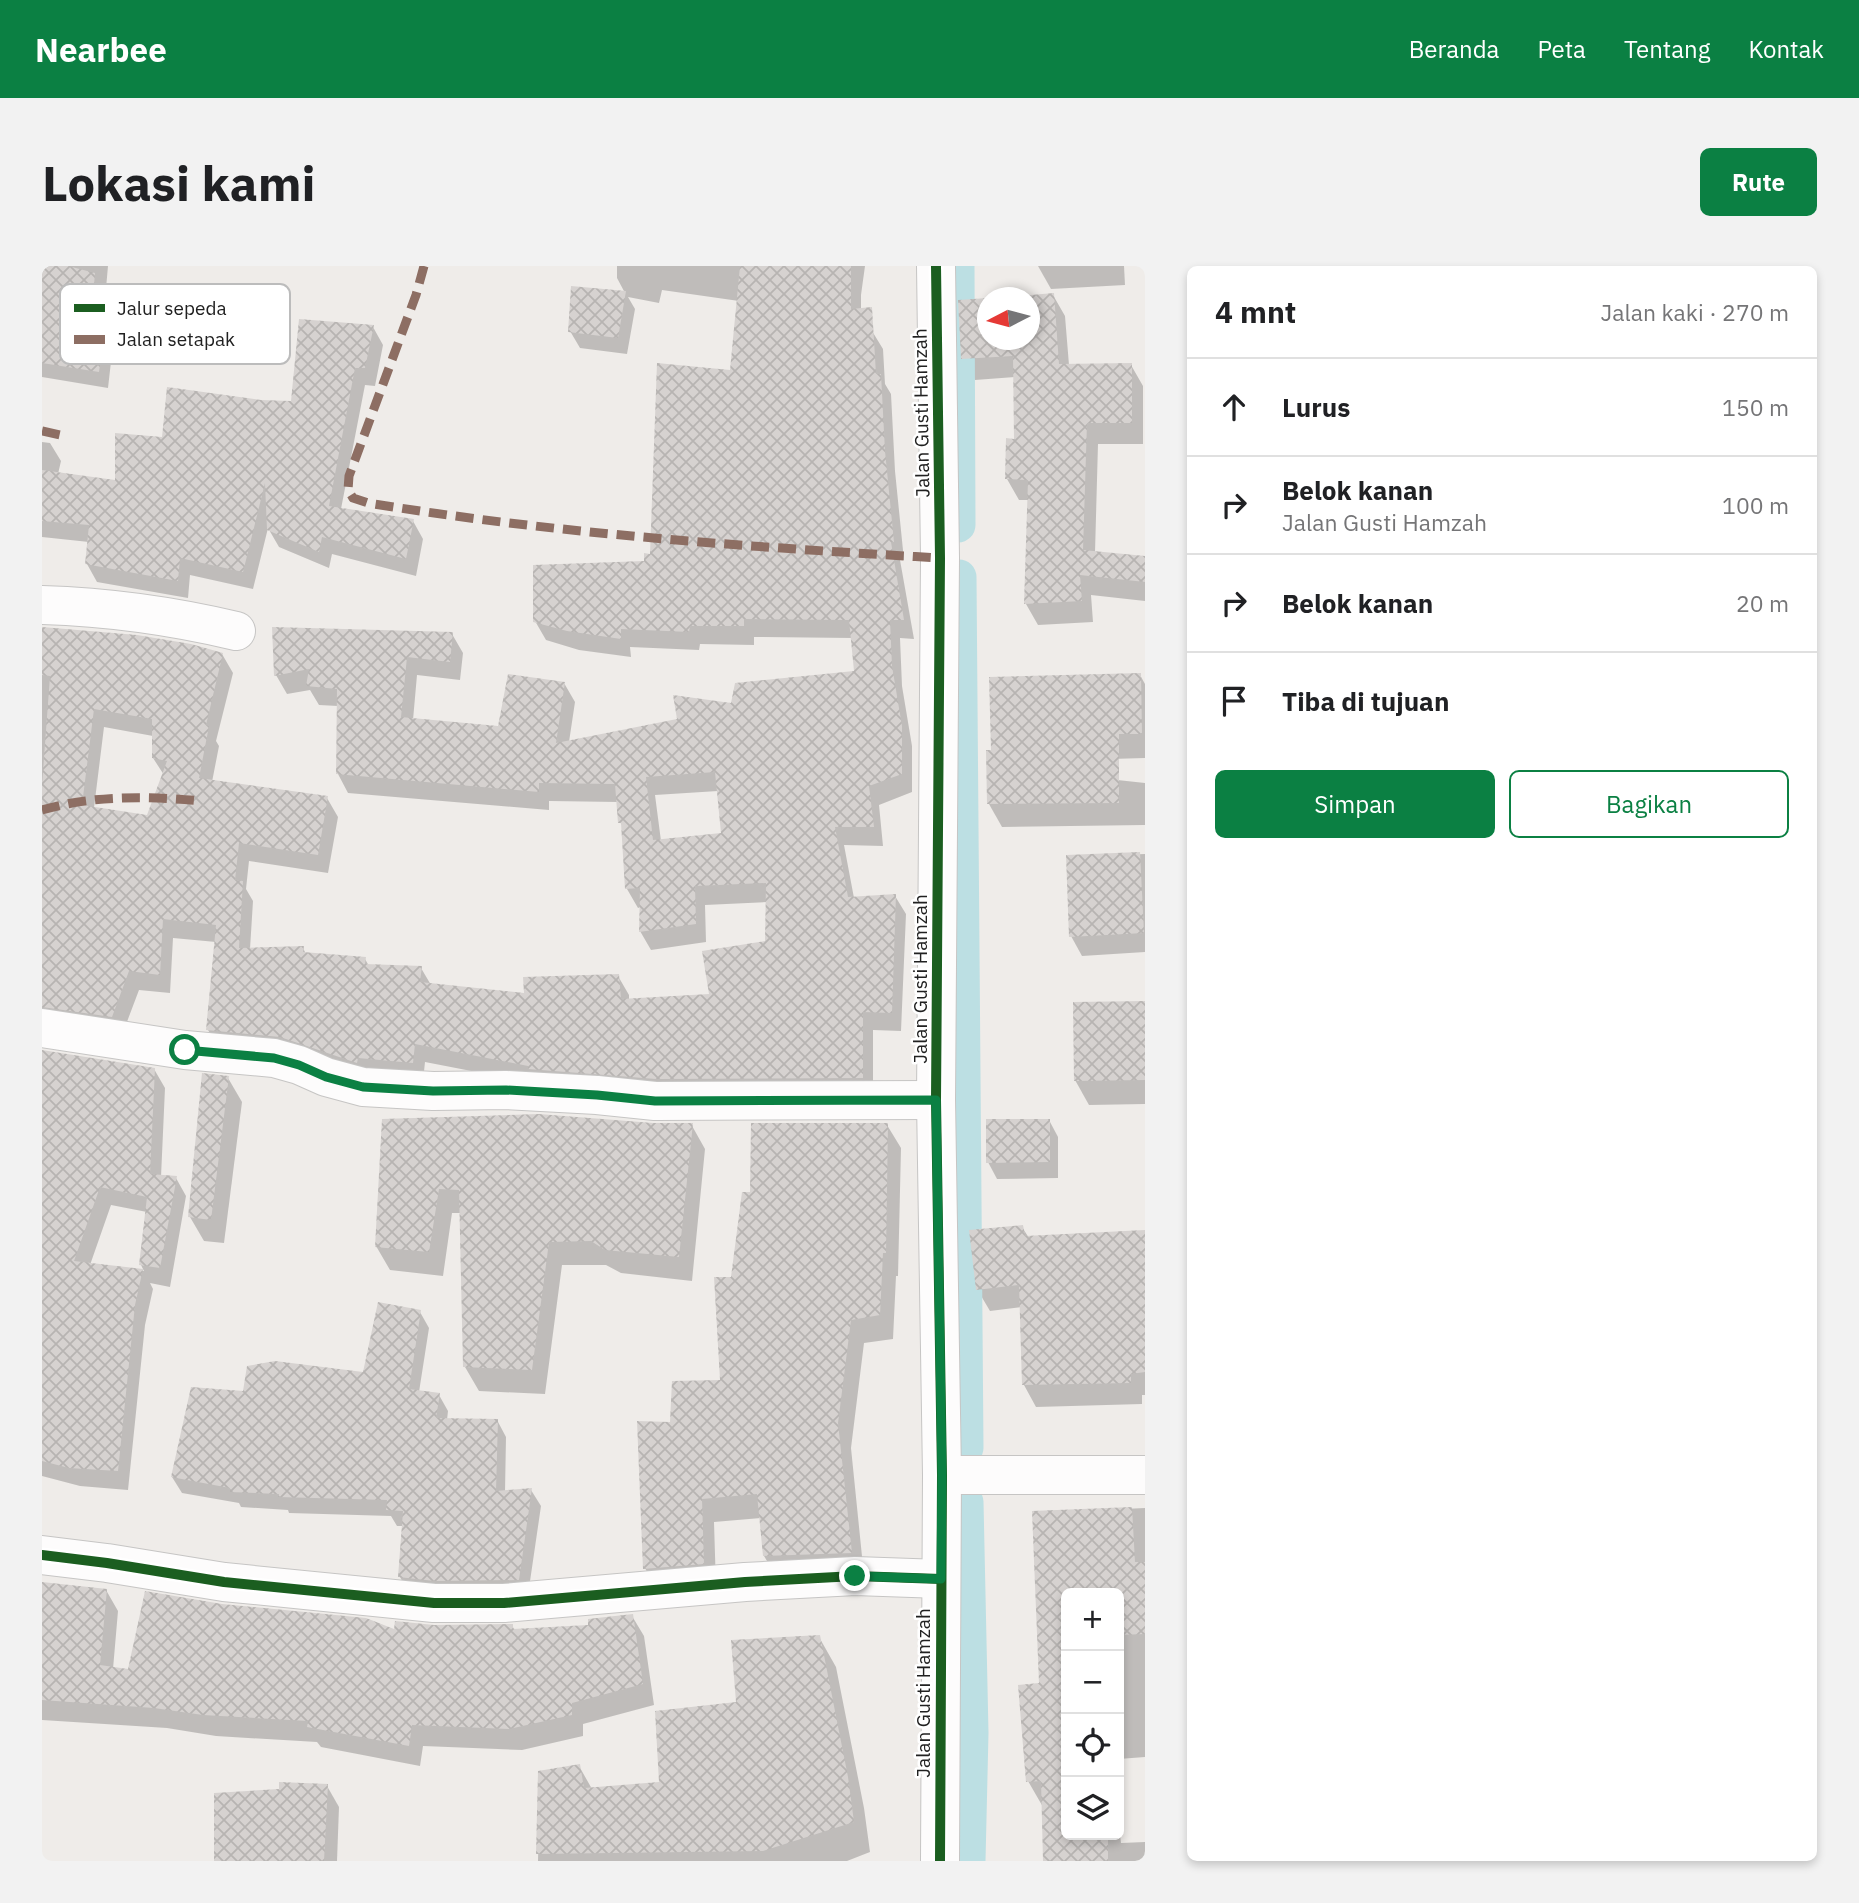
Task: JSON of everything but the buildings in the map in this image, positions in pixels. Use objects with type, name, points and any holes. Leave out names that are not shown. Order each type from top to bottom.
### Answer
[{"type":"street","name":"Jalan Gusti Hamzah","points":[[936,266],[940,558],[936,1100],[942,1475],[940,1861]]},
{"type":"street","points":[[42,605],[102,608],[204,623],[236,631]]},
{"type":"street","points":[[42,1028],[157,1046],[274,1058],[363,1087],[433,1091],[506,1090],[655,1101],[936,1100]]},
{"type":"street","points":[[942,1475],[1145,1475]]},
{"type":"street","points":[[42,1555],[224,1582],[434,1603],[517,1602],[745,1582],[855,1576],[941,1579]]},
{"type":"waterway","points":[[957,266],[958,525]]},
{"type":"waterway","points":[[959,577],[966,1448]]},
{"type":"waterway","points":[[966,1502],[971,1733],[968,1861]]},
{"type":"marked path","points":[[424,266],[416,295],[349,476],[348,490],[353,498],[368,503],[439,514],[582,531],[725,544],[940,558]]},
{"type":"marked path","points":[[42,431],[60,435]]},
{"type":"marked path","points":[[42,810],[101,799],[161,798],[201,801]]},
{"type":"cycle path","points":[[936,266],[940,558],[936,1100],[942,1475],[940,1861]]},
{"type":"cycle path","points":[[42,1555],[224,1582],[434,1603],[504,1603],[745,1582],[855,1576],[941,1579]]},
{"type":"route","points":[[185,1050],[274,1058],[363,1087],[433,1091],[506,1090],[655,1101],[936,1100],[941,1579],[855,1576]]}]
